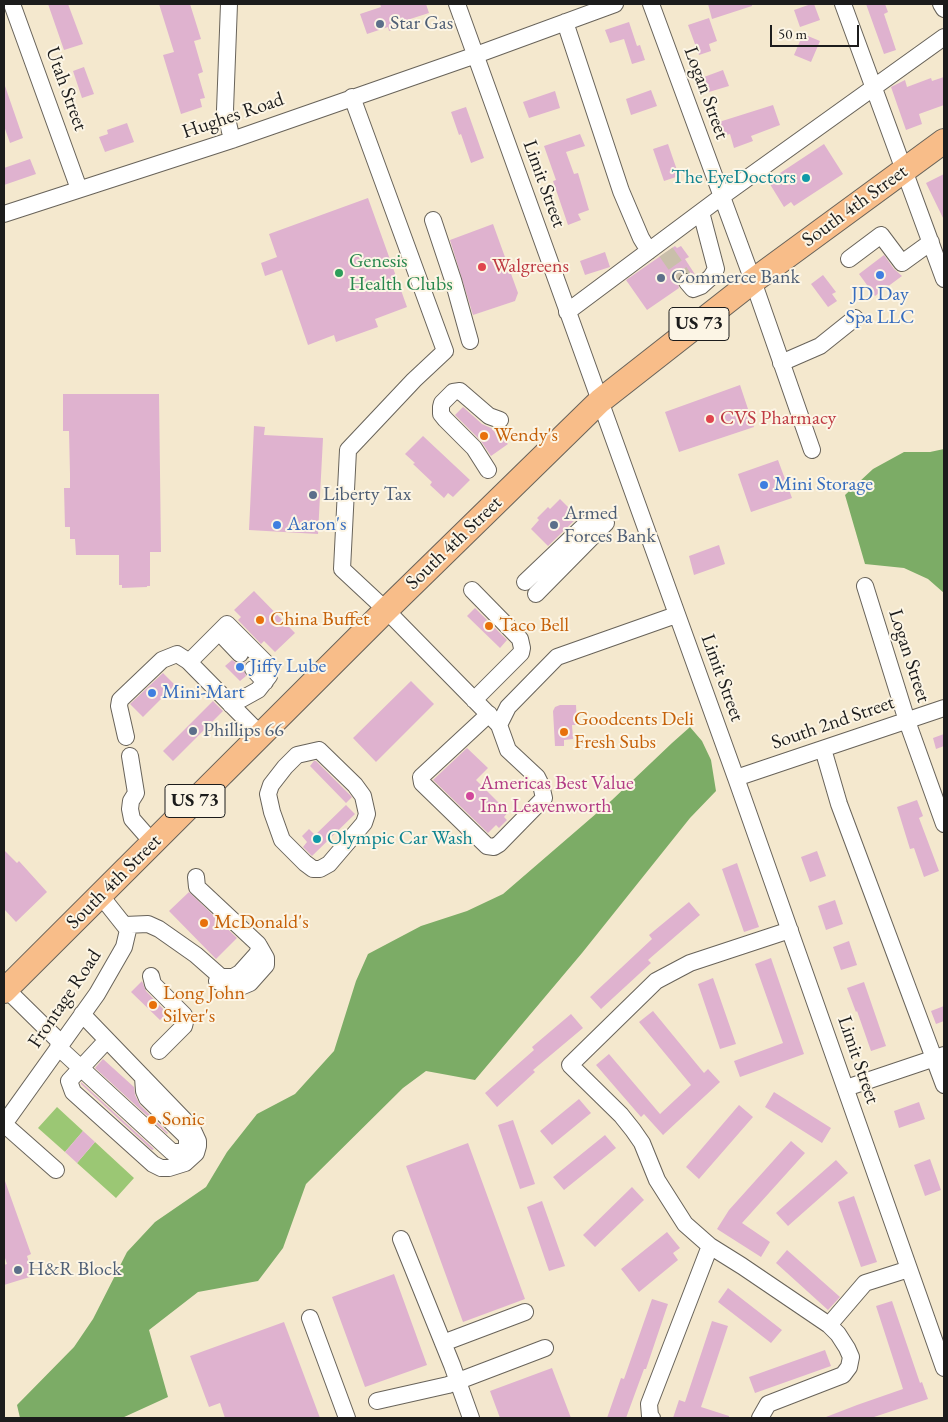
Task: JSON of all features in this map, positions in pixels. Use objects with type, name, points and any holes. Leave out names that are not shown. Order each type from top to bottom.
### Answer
[{"type":"highway","name":"South 4th Street","points":[[4,989],[101,896],[386,610],[600,401],[753,282],[944,141]]},
{"type":"street","name":"Utah Street","points":[[12,4],[79,189]]},
{"type":"street","points":[[229,4],[225,110],[232,140]]},
{"type":"street","name":"Limit Street","points":[[457,4],[736,778],[944,1368]]},
{"type":"street","name":"Hughes Road","points":[[4,214],[232,140],[476,55],[615,4]]},
{"type":"street","name":"Logan Street","points":[[651,4],[753,282],[812,450]]},
{"type":"street","points":[[843,4],[904,170],[936,245],[944,279]]},
{"type":"street","points":[[941,4],[944,9]]},
{"type":"street","points":[[564,22],[621,190],[641,238],[658,249]]},
{"type":"street","points":[[567,312],[658,249],[721,197],[944,37]]},
{"type":"street","points":[[352,97],[445,350],[348,450],[342,569],[386,610],[494,719],[508,750],[537,777],[544,792],[544,798],[494,847],[487,846],[422,784],[421,777],[494,719],[508,707],[557,657],[676,615]]},
{"type":"street","points":[[687,282],[693,289],[700,286],[711,277],[716,269],[701,212]]},
{"type":"street","points":[[433,220],[453,280],[470,341]]},
{"type":"street","points":[[849,259],[881,235],[902,263],[936,245]]},
{"type":"street","points":[[781,363],[820,346],[855,318]]},
{"type":"street","points":[[488,470],[474,448],[445,419],[441,406],[453,392],[460,391],[489,416],[500,420]]},
{"type":"street","points":[[531,588],[586,524],[606,523]]},
{"type":"street","name":"Logan Street","points":[[865,586],[907,721],[944,824]]},
{"type":"street","points":[[472,590],[520,639],[522,648],[521,653],[474,700]]},
{"type":"street","points":[[223,628],[267,664],[269,676],[258,690],[231,705]]},
{"type":"street","points":[[223,628],[240,654]]},
{"type":"street","points":[[188,662],[223,628]]},
{"type":"street","points":[[126,737],[119,706],[120,700],[162,660],[177,654],[188,662],[261,736]]},
{"type":"street","points":[[253,669],[265,682]]},
{"type":"street","name":"South 2nd Street","points":[[736,778],[944,708]]},
{"type":"street","points":[[823,749],[839,804],[939,1056],[944,1085]]},
{"type":"street","points":[[319,750],[355,785],[363,796],[367,814],[364,823],[329,864],[320,869],[313,869],[305,863],[282,840],[277,828],[268,794],[271,785],[285,767],[297,755],[319,750]]},
{"type":"street","points":[[130,756],[136,793],[131,800],[132,818],[153,843]]},
{"type":"street","points":[[101,896],[125,925],[148,924],[159,929],[188,949],[221,977],[233,976],[240,973],[257,954],[258,944],[197,887],[196,876]]},
{"type":"street","name":"Frontage Road","points":[[4,1124],[97,994],[124,947],[128,930],[125,925]]},
{"type":"street","points":[[760,1418],[768,1404],[843,1375],[849,1367],[850,1357],[847,1348],[838,1334],[829,1326],[710,1246],[685,1224],[657,1180],[642,1143],[633,1130],[621,1115],[570,1066],[656,981],[690,963],[790,930]]},
{"type":"street","points":[[150,976],[153,984],[184,1015],[185,1022],[184,1026],[159,1051]]},
{"type":"street","points":[[4,989],[84,1070],[172,1152],[182,1152],[187,1147],[188,1137],[147,1098],[144,1091],[143,1077]]},
{"type":"street","points":[[82,1014],[192,1128],[198,1141],[196,1152],[185,1163],[169,1168],[160,1168],[153,1164],[73,1092],[69,1081],[84,1070],[107,1040]]},
{"type":"street","points":[[846,1088],[939,1056]]},
{"type":"street","points":[[4,1124],[56,1170]]},
{"type":"street","points":[[401,1240],[471,1418]]},
{"type":"street","points":[[652,1418],[650,1416],[650,1404],[710,1246]]},
{"type":"street","points":[[829,1326],[865,1283],[909,1269]]},
{"type":"street","points":[[443,1343],[525,1312]]},
{"type":"street","points":[[310,1318],[347,1418]]},
{"type":"street","points":[[377,1401],[458,1382],[545,1348]]},
{"type":"green space","points":[[944,449],[944,593],[928,579],[904,568],[865,564],[845,495],[873,469],[904,452],[930,452]]},
{"type":"green space","points":[[690,727],[702,741],[711,760],[716,791],[690,818],[582,953],[475,1080],[426,1071],[403,1088],[306,1184],[283,1248],[258,1281],[198,1292],[149,1330],[168,1397],[122,1418],[20,1418],[17,1405],[74,1347],[93,1319],[127,1252],[155,1222],[206,1187],[227,1152],[257,1114],[295,1094],[334,1051],[356,981],[368,954],[421,926],[467,911],[503,894],[612,800]]},
{"type":"green space","points":[[57,1107],[83,1131],[65,1152],[38,1128]]},
{"type":"green space","points":[[95,1142],[134,1178],[116,1198],[77,1163]]},
{"type":"building","points":[[48,4],[68,4],[83,44],[64,50]]},
{"type":"building","points":[[159,4],[190,4],[201,39],[194,41],[203,72],[198,74],[205,98],[200,99],[202,107],[181,114],[163,55],[174,52]]},
{"type":"building","name":"Star Gas","points":[[380,4],[426,4],[429,13],[407,20],[409,24],[389,31],[388,27],[367,34],[360,14],[381,7]]},
{"type":"building","points":[[708,4],[752,4],[752,6],[712,19]]},
{"type":"building","points":[[814,4],[820,20],[800,27],[794,10]]},
{"type":"building","points":[[866,4],[885,4],[888,12],[884,14],[896,50],[884,54]]},
{"type":"building","points":[[709,18],[717,41],[709,44],[711,51],[699,55],[688,25]]},
{"type":"building","points":[[629,22],[637,46],[640,45],[645,60],[632,64],[624,39],[610,43],[605,30]]},
{"type":"building","points":[[803,34],[820,41],[811,62],[794,55]]},
{"type":"building","points":[[84,67],[94,94],[82,98],[73,71]]},
{"type":"building","points":[[723,70],[729,86],[709,92],[704,77]]},
{"type":"building","points":[[944,77],[944,105],[919,114],[922,124],[906,130],[891,87],[905,80],[907,87],[931,78],[932,81]]},
{"type":"building","points":[[4,86],[23,138],[10,143],[4,126]]},
{"type":"building","points":[[651,90],[657,106],[631,115],[626,99]]},
{"type":"building","points":[[555,91],[560,108],[529,118],[523,102]]},
{"type":"building","points":[[773,105],[780,125],[751,136],[753,141],[734,148],[730,134],[723,136],[719,122]]},
{"type":"building","points":[[466,107],[484,158],[471,163],[451,112]]},
{"type":"building","points":[[127,123],[134,142],[105,152],[99,137],[108,134],[107,130]]},
{"type":"building","points":[[580,134],[585,146],[566,152],[574,174],[578,173],[589,210],[578,214],[581,220],[568,225],[553,181],[556,180],[544,146]]},
{"type":"building","points":[[668,144],[679,176],[664,181],[653,149]]},
{"type":"building","name":"The EyeDoctors","points":[[824,144],[843,174],[794,206],[791,202],[784,207],[768,181]]},
{"type":"building","points":[[30,159],[36,174],[4,185],[4,168]]},
{"type":"building","points":[[944,174],[944,220],[926,183]]},
{"type":"building","name":"Genesis Health Clubs","points":[[368,198],[407,307],[375,319],[378,327],[336,342],[334,335],[308,345],[282,270],[265,276],[261,263],[277,257],[269,234]]},
{"type":"building","name":"Walgreens","points":[[493,224],[518,293],[515,301],[473,315],[450,240]]},
{"type":"building","name":"Commerce Bank","points":[[675,246],[677,248],[681,246],[689,257],[685,259],[696,276],[690,272],[681,274],[677,279],[679,288],[647,310],[626,280]]},
{"type":"building","points":[[605,252],[610,267],[585,275],[580,261]]},
{"type":"building","name":"JD Day Spa LLC","points":[[884,255],[894,269],[902,276],[875,296],[859,274]]},
{"type":"building","points":[[823,275],[836,292],[832,294],[837,301],[828,307],[811,284]]},
{"type":"building","name":"CVS Pharmacy","points":[[740,385],[754,427],[679,452],[665,412]]},
{"type":"building","points":[[63,394],[159,394],[161,552],[150,552],[150,586],[122,588],[122,585],[119,585],[119,555],[76,555],[75,539],[70,539],[70,527],[65,527],[64,488],[70,488],[70,474],[69,431],[63,431]]},
{"type":"building","name":"Wendy's","points":[[463,407],[482,424],[491,428],[508,444],[491,456],[481,441],[455,415]]},
{"type":"building","points":[[254,426],[265,427],[264,435],[323,438],[318,534],[249,530]]},
{"type":"building","points":[[423,436],[470,480],[453,497],[448,493],[444,498],[430,485],[432,482],[405,454]]},
{"type":"building","points":[[778,460],[792,498],[751,512],[738,474]]},
{"type":"building","name":"Armed Forces Bank","points":[[560,499],[578,517],[548,546],[531,529],[539,520],[537,518]]},
{"type":"building","points":[[719,545],[725,564],[694,575],[689,556]]},
{"type":"building","name":"China Buffet","points":[[254,591],[295,633],[275,652],[264,641],[261,644],[238,620],[241,617],[234,610]]},
{"type":"building","name":"Taco Bell","points":[[475,608],[507,640],[500,648],[467,616]]},
{"type":"building","points":[[232,660],[238,664],[246,662],[243,667],[246,676],[240,681],[225,666]]},
{"type":"building","name":"Mini-Mart","points":[[163,673],[175,685],[143,717],[130,704]]},
{"type":"building","points":[[411,681],[434,704],[376,762],[353,738]]},
{"type":"building","name":"Phillips 66","points":[[213,701],[223,711],[173,761],[163,751]]},
{"type":"building","name":"Goodcents Deli Fresh Subs","points":[[560,705],[576,705],[577,725],[572,725],[573,739],[564,740],[564,746],[555,746],[553,711],[555,707]]},
{"type":"building","points":[[944,734],[944,746],[936,749],[933,738]]},
{"type":"building","name":"Americas Best Value Inn Leavenworth","points":[[467,748],[488,768],[476,780],[508,812],[504,817],[507,820],[499,828],[496,825],[488,833],[433,780]]},
{"type":"building","points":[[314,761],[352,797],[346,803],[310,766]]},
{"type":"building","points":[[917,800],[923,816],[919,818],[939,871],[924,877],[914,848],[910,849],[897,807]]},
{"type":"building","name":"Olympic Car Wash","points":[[346,805],[355,814],[312,856],[303,847],[307,842],[302,836],[309,829],[315,835]]},
{"type":"building","points":[[4,850],[17,863],[19,861],[47,892],[16,922],[4,909]]},
{"type":"building","points":[[817,851],[826,876],[810,882],[801,857]]},
{"type":"building","points":[[737,863],[759,927],[744,932],[722,869]]},
{"type":"building","name":"McDonald's","points":[[189,892],[237,938],[216,959],[169,911]]},
{"type":"building","points":[[835,900],[843,924],[826,930],[818,906]]},
{"type":"building","points":[[689,902],[700,915],[648,960],[651,963],[601,1009],[590,997],[652,939],[649,935]]},
{"type":"building","points":[[849,941],[857,965],[841,970],[833,947]]},
{"type":"building","points":[[771,958],[804,1054],[740,1077],[734,1061],[783,1043],[755,964]]},
{"type":"building","points":[[713,978],[736,1044],[720,1049],[698,984]]},
{"type":"building","points":[[142,981],[146,991],[167,1013],[160,1020],[131,992]]},
{"type":"building","points":[[864,982],[886,1046],[871,1051],[847,988]]},
{"type":"building","points":[[944,1006],[944,1021],[936,1024],[931,1011]]},
{"type":"building","points":[[653,1011],[704,1073],[708,1069],[720,1082],[663,1135],[644,1114],[641,1117],[596,1065],[609,1054],[660,1114],[691,1085],[639,1022]]},
{"type":"building","points":[[571,1014],[583,1028],[533,1070],[535,1072],[497,1107],[485,1093],[534,1050],[532,1047]]},
{"type":"building","points":[[103,1059],[134,1087],[135,1095],[140,1105],[167,1134],[95,1068]]},
{"type":"building","points":[[81,1082],[154,1149],[152,1150]]},
{"type":"building","points":[[774,1092],[831,1128],[822,1143],[765,1107]]},
{"type":"building","points":[[579,1099],[591,1113],[552,1145],[540,1131]]},
{"type":"building","points":[[919,1102],[925,1119],[899,1128],[894,1111]]},
{"type":"building","points":[[739,1105],[753,1117],[699,1179],[686,1167]]},
{"type":"building","points":[[513,1120],[535,1184],[520,1189],[498,1125]]},
{"type":"building","points":[[83,1131],[95,1142],[77,1163],[65,1152]]},
{"type":"building","points":[[605,1135],[616,1148],[564,1190],[553,1177]]},
{"type":"building","points":[[791,1141],[805,1153],[742,1223],[770,1242],[761,1257],[717,1229],[729,1210]]},
{"type":"building","points":[[468,1143],[525,1299],[463,1322],[406,1166]]},
{"type":"building","points":[[930,1159],[941,1190],[925,1196],[914,1165]]},
{"type":"building","points":[[836,1160],[848,1173],[788,1226],[776,1213]]},
{"type":"building","points":[[4,1181],[31,1254],[27,1256],[33,1276],[4,1285],[4,1265],[7,1264],[4,1255]]},
{"type":"building","points":[[632,1187],[644,1200],[595,1247],[583,1235]]},
{"type":"building","points":[[854,1196],[877,1262],[861,1267],[838,1202]]},
{"type":"building","points":[[542,1201],[565,1266],[549,1271],[527,1207]]},
{"type":"building","points":[[667,1232],[680,1248],[673,1253],[678,1260],[639,1292],[621,1269]]},
{"type":"building","points":[[787,1250],[840,1297],[828,1310],[776,1263]]},
{"type":"building","points":[[394,1274],[427,1365],[365,1387],[332,1297]]},
{"type":"building","points":[[728,1288],[782,1330],[771,1343],[718,1302]]},
{"type":"building","points":[[652,1299],[668,1304],[646,1369],[644,1369],[626,1418],[607,1418],[621,1378],[624,1379]]},
{"type":"building","points":[[892,1301],[920,1383],[922,1382],[928,1399],[871,1418],[826,1418],[903,1389],[876,1306]]},
{"type":"building","points":[[712,1321],[728,1326],[701,1407],[729,1416],[729,1418],[673,1418],[679,1400],[685,1402]]},
{"type":"building","points":[[284,1322],[320,1418],[225,1418],[220,1403],[209,1407],[190,1356]]},
{"type":"building","points":[[825,1350],[831,1366],[755,1393],[749,1377]]},
{"type":"building","points":[[552,1368],[571,1418],[500,1418],[490,1391]]},
{"type":"tunnel","points":[[666,252],[687,282]]},
{"type":"place","name":"Star Gas","points":[[380,24]]},
{"type":"place","name":"The EyeDoctors","points":[[806,178]]},
{"type":"place","name":"Walgreens","points":[[482,267]]},
{"type":"place","name":"Genesis Health Clubs","points":[[339,273]]},
{"type":"place","name":"JD Day Spa LLC","points":[[880,275]]},
{"type":"place","name":"Commerce Bank","points":[[661,278]]},
{"type":"place","name":"CVS Pharmacy","points":[[710,419]]},
{"type":"place","name":"Wendy's","points":[[484,436]]},
{"type":"place","name":"Mini Storage","points":[[764,485]]},
{"type":"place","name":"Liberty Tax","points":[[313,495]]},
{"type":"place","name":"Aaron's","points":[[277,525]]},
{"type":"place","name":"Armed Forces Bank","points":[[554,525]]},
{"type":"place","name":"China Buffet","points":[[260,620]]},
{"type":"place","name":"Taco Bell","points":[[489,626]]},
{"type":"place","name":"Jiffy Lube","points":[[240,667]]},
{"type":"place","name":"Mini-Mart","points":[[152,693]]},
{"type":"place","name":"Phillips 66","points":[[193,731]]},
{"type":"place","name":"Goodcents Deli Fresh Subs","points":[[564,732]]},
{"type":"place","name":"Americas Best Value Inn Leavenworth","points":[[470,796]]},
{"type":"place","name":"Olympic Car Wash","points":[[317,839]]},
{"type":"place","name":"McDonald's","points":[[204,923]]},
{"type":"place","name":"Long John Silver's","points":[[153,1005]]},
{"type":"place","name":"Sonic","points":[[152,1120]]},
{"type":"place","name":"H&R Block","points":[[18,1270]]}]
